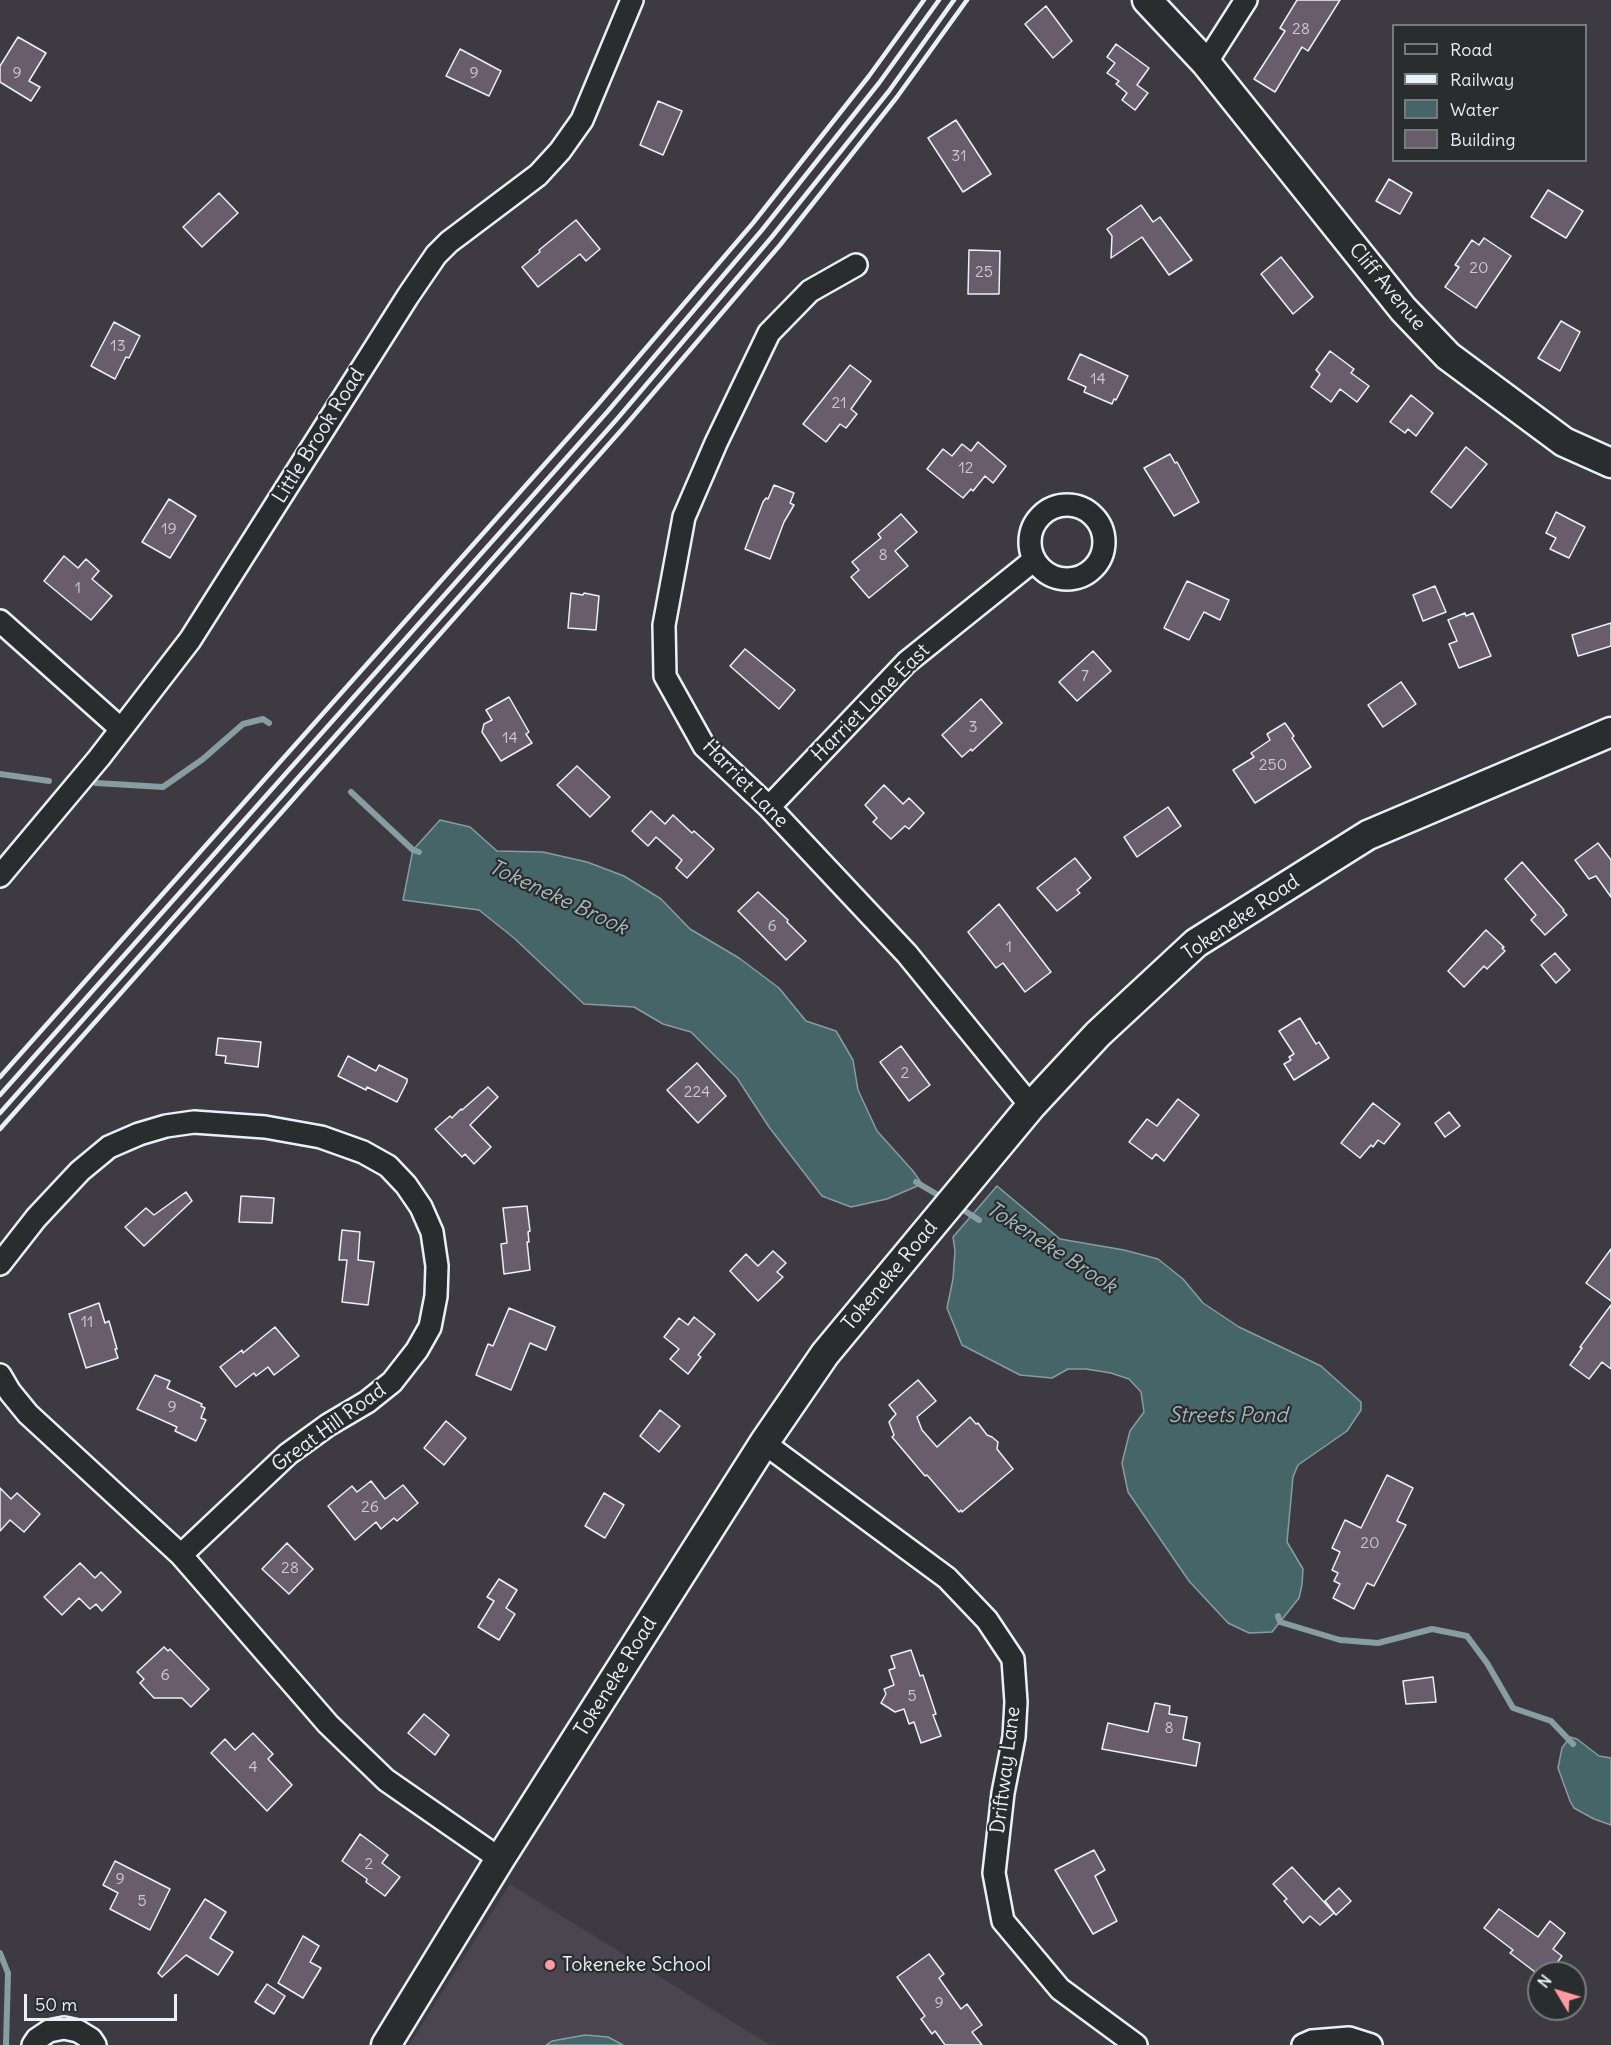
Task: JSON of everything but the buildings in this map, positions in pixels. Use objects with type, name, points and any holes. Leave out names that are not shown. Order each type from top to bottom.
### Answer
[{"type":"main road","name":"Cliff Avenue","points":[[1147,0],[1206,63],[1403,309],[1448,356],[1564,442],[1611,463]]},
{"type":"main road","name":"Tokeneke Road","points":[[386,2045],[500,1859],[764,1443],[825,1354],[1031,1106],[1098,1034],[1196,944],[1368,836],[1611,732]]},
{"type":"street","name":"Little Brook Road","points":[[0,876],[99,758],[190,640],[436,255],[480,218],[538,176],[560,151],[582,120],[632,0]]},
{"type":"street","points":[[1206,63],[1246,0]]},
{"type":"street","name":"Harriet Lane","points":[[856,265],[810,291],[769,333],[684,517],[664,625],[665,676],[704,746],[769,807],[907,954],[1031,1106]]},
{"type":"street","name":"Harriet Lane East","points":[[769,807],[907,662],[1034,560]]},
{"type":"street","points":[[0,621],[121,729]]},
{"type":"street","name":"Great Hill Road","points":[[0,1264],[36,1218],[80,1171],[109,1147],[139,1134],[166,1126],[194,1122],[265,1127],[321,1137],[363,1152],[388,1166],[406,1185],[421,1207],[432,1232],[437,1266],[436,1296],[430,1327],[417,1350],[392,1382],[367,1402],[328,1425],[288,1454],[181,1555]]},
{"type":"street","points":[[0,1376],[28,1414],[181,1555],[328,1724],[378,1772],[500,1859]]},
{"type":"street","name":"Driftway Lane","points":[[764,1443],[947,1578],[987,1620],[1013,1659],[1016,1702],[1014,1737],[1003,1793],[994,1873],[1003,1921],[1060,1989],[1136,2045]]},
{"type":"street","points":[[33,2045],[37,2039],[50,2031],[64,2028],[78,2031],[91,2038],[95,2045]]},
{"type":"street","points":[[1303,2045],[1312,2041],[1349,2038],[1371,2045]]},
{"type":"shaded area","name":"Tokeneke School","points":[[510,1884],[770,2045],[409,2045]]},
{"type":"water","points":[[440,820],[470,827],[497,851],[543,852],[587,862],[624,876],[661,899],[690,929],[739,958],[779,988],[806,1021],[836,1031],[853,1060],[858,1090],[877,1131],[922,1184],[887,1199],[851,1207],[822,1196],[769,1127],[737,1078],[691,1032],[663,1024],[634,1007],[584,1004],[514,938],[479,910],[403,900],[413,850]]},
{"type":"water","name":"Streets Pond","points":[[997,1186],[1060,1239],[1124,1250],[1158,1259],[1183,1279],[1203,1303],[1239,1327],[1321,1366],[1361,1402],[1361,1410],[1347,1431],[1298,1465],[1293,1477],[1287,1542],[1303,1569],[1302,1585],[1299,1598],[1272,1632],[1249,1633],[1228,1623],[1189,1581],[1128,1492],[1122,1463],[1130,1431],[1144,1412],[1141,1392],[1129,1379],[1086,1369],[1068,1369],[1052,1378],[1020,1375],[962,1345],[947,1308],[953,1279],[955,1251],[953,1237]]},
{"type":"water","points":[[1570,1737],[1577,1739],[1599,1756],[1611,1758],[1611,1825],[1574,1808],[1570,1801],[1558,1768],[1562,1748]]},
{"type":"water","points":[[585,2035],[608,2037],[623,2045],[546,2045],[552,2041]]},
{"type":"waterway","name":"Tokeneke Brook","points":[[96,783],[163,787],[203,759],[243,724],[263,719],[269,723]]},
{"type":"waterway","name":"Tokeneke Brook","points":[[0,774],[49,781]]},
{"type":"waterway","name":"Tokeneke Brook","points":[[351,792],[413,850],[419,852]]},
{"type":"waterway","name":"Tokeneke Brook","points":[[916,1182],[943,1198]]},
{"type":"waterway","name":"Tokeneke Brook","points":[[957,1206],[979,1220]]},
{"type":"waterway","name":"Tokeneke Brook","points":[[1278,1616],[1280,1622],[1340,1640],[1378,1643],[1432,1629],[1467,1636],[1487,1663],[1513,1708],[1551,1721],[1573,1744]]},
{"type":"waterway","points":[[0,1953],[8,1973],[6,2045]]},
{"type":"railway","points":[[0,1077],[599,403],[753,223],[869,76],[924,0]]},
{"type":"railway","points":[[0,1095],[608,411],[762,230],[879,83],[939,0]]},
{"type":"railway","points":[[0,1113],[617,419],[771,238],[889,91],[954,0]]},
{"type":"railway","points":[[0,1129],[625,426],[780,245],[897,97],[967,0]]},
{"type":"place","name":"Tokeneke School","points":[[550,1965]]}]
